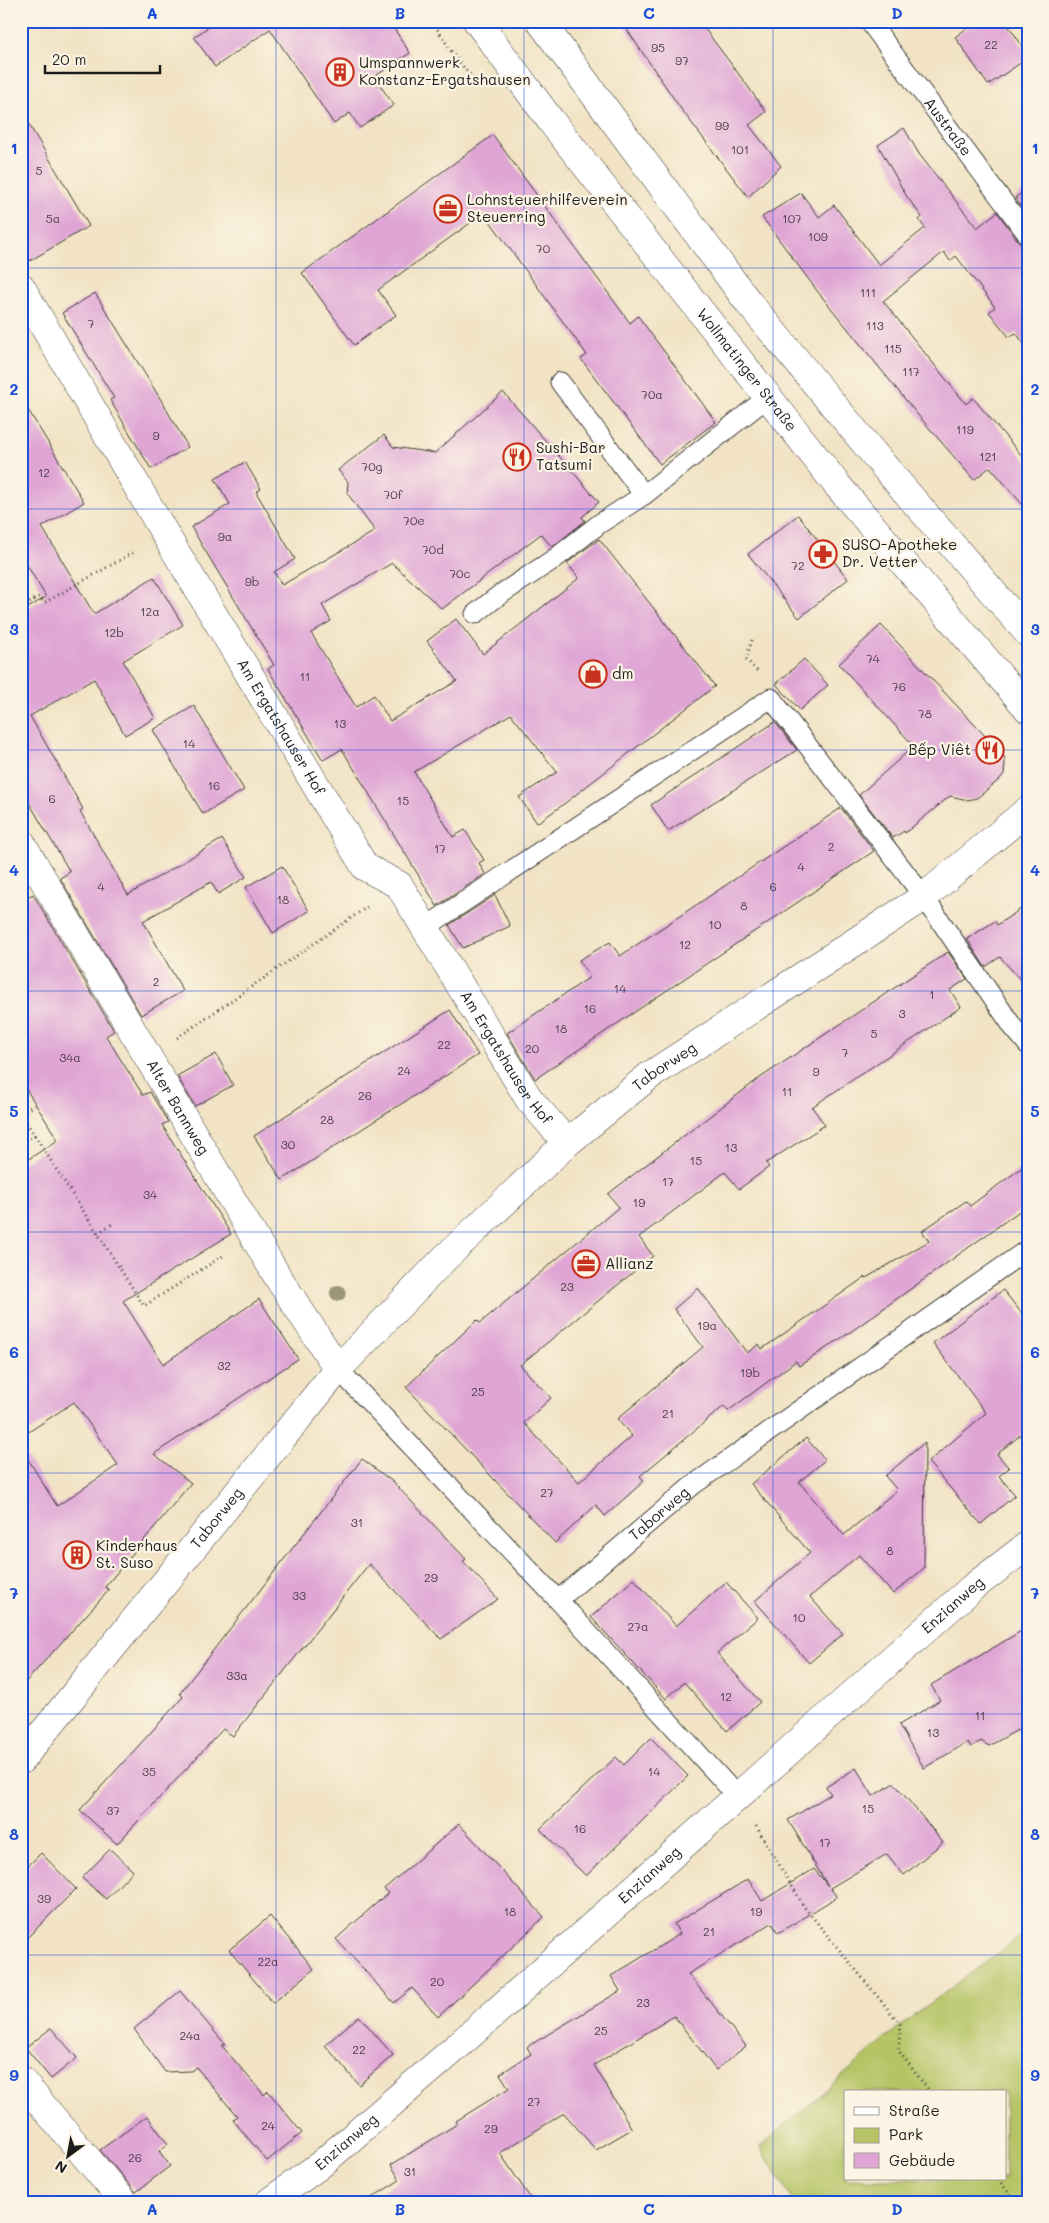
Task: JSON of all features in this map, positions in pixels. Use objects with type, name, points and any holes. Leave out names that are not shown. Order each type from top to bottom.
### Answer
[{"type":"street","name":"Wollmatinger Straße","points":[[477,21],[551,121],[838,486],[1028,709]]},
{"type":"street","points":[[540,21],[748,302],[888,471],[1028,633]]},
{"type":"street","name":"Am Ergatshauser Hof","points":[[21,287],[165,534],[365,867],[399,885],[529,1099],[566,1143]]},
{"type":"street","name":"Taborweg","points":[[21,1760],[338,1369],[445,1258],[566,1143],[649,1076],[924,897],[1028,810]]},
{"type":"street","name":"Alter Bannweg","points":[[21,842],[279,1279],[338,1369]]},
{"type":"street","name":"Enzianweg","points":[[270,2202],[320,2165],[972,1588],[1028,1545]]},
{"type":"street","points":[[21,2080],[124,2202]]},
{"type":"lane","name":"Austraße","points":[[868,21],[1028,235]]},
{"type":"lane","points":[[560,382],[644,495]]},
{"type":"lane","points":[[475,614],[599,524],[644,495],[768,397]]},
{"type":"lane","points":[[426,927],[771,698],[924,897],[1013,1027],[1028,1045]]},
{"type":"lane","name":"Taborweg","points":[[558,1600],[694,1486],[1028,1249]]},
{"type":"lane","points":[[338,1369],[558,1600],[737,1796]]},
{"type":"path","points":[[21,608],[39,597],[44,603],[165,534]]},
{"type":"path","points":[[149,1058],[399,885]]},
{"type":"path","points":[[36,1104],[21,1114],[144,1306],[254,1236]]},
{"type":"path","points":[[21,1143],[34,1135]]},
{"type":"path","points":[[98,1233],[112,1224]]},
{"type":"path","points":[[737,1796],[805,1908],[901,2024],[898,2050],[928,2090]]},
{"type":"path","points":[[999,2180],[1016,2202]]},
{"type":"green space","points":[[1028,1931],[1028,2202],[794,2202],[760,2147],[901,2025]]},
{"type":"building","name":"Umspannwerk Konstanz-Ergatshausen","points":[[217,21],[389,21],[410,53],[374,77],[394,105],[360,128],[350,113],[334,124],[270,29],[215,67],[194,37]]},
{"type":"building","points":[[621,21],[699,21],[749,88],[766,112],[749,125],[781,166],[748,197],[681,109]]},
{"type":"building","points":[[977,21],[1005,21],[1028,54],[1028,58],[988,85],[955,37]]},
{"type":"building","points":[[21,111],[89,226],[21,266]]},
{"type":"building","points":[[904,128],[919,154],[977,228],[997,212],[1019,242],[1028,246],[1028,349],[1016,333],[1009,337],[989,312],[995,307],[956,256],[950,261],[944,252],[883,301],[966,404],[973,398],[1028,463],[1028,511],[990,467],[974,480],[917,414],[818,292],[762,217],[801,193],[819,217],[834,205],[879,265],[925,228],[919,220],[922,217],[907,197],[878,145]]},
{"type":"building","points":[[493,135],[630,323],[638,316],[716,422],[660,464],[581,359],[587,355],[484,213],[378,290],[396,315],[354,345],[302,273]]},
{"type":"building","points":[[1028,188],[1028,216],[1015,198]]},
{"type":"building","points":[[95,293],[188,447],[151,469],[110,400],[114,398],[62,313]]},
{"type":"building","points":[[503,392],[599,502],[582,517],[585,521],[552,547],[541,534],[442,609],[392,563],[322,605],[331,621],[311,633],[356,707],[374,695],[390,721],[457,681],[427,641],[456,619],[483,654],[579,578],[567,563],[599,539],[715,686],[537,823],[519,797],[557,772],[511,714],[414,772],[453,837],[465,830],[484,860],[479,863],[485,874],[437,906],[342,749],[323,760],[268,669],[274,665],[191,527],[230,504],[215,479],[245,462],[261,489],[256,492],[295,559],[274,572],[282,585],[375,531],[347,493],[348,482],[338,470],[384,435],[393,447],[435,453]]},
{"type":"building","points":[[21,398],[84,502],[42,527],[94,614],[154,577],[183,625],[123,661],[155,718],[125,735],[94,679],[30,716],[83,809],[80,811],[128,895],[222,839],[246,877],[218,894],[211,882],[143,921],[183,991],[141,1015],[60,878],[70,872],[21,789],[21,612],[46,597],[21,555]]},
{"type":"building","points":[[798,515],[848,579],[799,618],[748,554]]},
{"type":"building","points":[[881,625],[1004,756],[1005,762],[1004,774],[977,798],[968,800],[950,796],[905,833],[904,831],[893,838],[859,795],[914,746],[839,664]]},
{"type":"building","points":[[804,659],[828,685],[800,710],[776,684]]},
{"type":"building","points":[[194,706],[244,790],[203,814],[153,730]]},
{"type":"building","points":[[775,722],[797,750],[668,831],[651,805]]},
{"type":"building","points":[[841,808],[874,851],[535,1079],[507,1033],[590,977],[579,960],[610,942],[620,956]]},
{"type":"building","points":[[282,866],[309,911],[273,933],[246,887]]},
{"type":"building","points":[[33,894],[114,1031],[106,1036],[143,1095],[150,1092],[168,1122],[162,1125],[231,1234],[123,1301],[163,1364],[259,1299],[298,1359],[154,1454],[191,1483],[105,1587],[109,1590],[21,1687],[21,1448],[57,1506],[118,1465],[74,1402],[21,1437],[21,1164],[58,1140],[21,1081],[21,901]]},
{"type":"building","points":[[495,895],[510,926],[463,948],[449,925]]},
{"type":"building","points":[[1028,904],[1028,988],[1000,957],[985,967],[967,939],[995,921],[997,925]]},
{"type":"building","points":[[948,952],[967,979],[950,990],[961,1007],[812,1107],[825,1125],[766,1163],[769,1167],[739,1189],[725,1172],[639,1237],[653,1256],[520,1365],[551,1398],[524,1423],[579,1482],[632,1436],[617,1419],[703,1347],[674,1309],[698,1288],[747,1353],[759,1344],[762,1349],[865,1277],[929,1241],[922,1231],[966,1201],[970,1206],[1028,1163],[1028,1205],[849,1333],[799,1366],[796,1361],[728,1411],[724,1406],[640,1476],[644,1481],[605,1516],[596,1505],[555,1543],[406,1387],[477,1320],[480,1323],[619,1207],[608,1194],[757,1080]]},
{"type":"building","points":[[450,1010],[478,1055],[282,1180],[254,1136]]},
{"type":"building","points":[[216,1054],[233,1085],[195,1106],[177,1076]]},
{"type":"building","points":[[1003,1290],[1028,1321],[1028,1429],[997,1454],[1009,1468],[999,1476],[1015,1495],[981,1524],[928,1462],[986,1413],[933,1343]]},
{"type":"building","points":[[806,1438],[825,1460],[799,1482],[844,1535],[897,1490],[885,1476],[925,1442],[924,1568],[893,1594],[859,1555],[810,1597],[843,1634],[809,1663],[755,1601],[810,1553],[751,1484]]},
{"type":"building","points":[[362,1459],[393,1482],[466,1559],[463,1561],[498,1599],[441,1639],[369,1564],[233,1736],[223,1729],[117,1844],[80,1810],[183,1697],[180,1693]]},
{"type":"building","points":[[634,1579],[676,1626],[726,1582],[758,1618],[717,1653],[760,1702],[727,1731],[684,1682],[666,1699],[591,1617]]},
{"type":"building","points":[[1028,1627],[1028,1724],[989,1746],[981,1741],[971,1747],[968,1742],[924,1768],[899,1725],[940,1700],[931,1685]]},
{"type":"building","points":[[651,1738],[688,1776],[586,1876],[540,1829],[616,1757],[624,1765]]},
{"type":"building","points":[[856,1768],[873,1796],[894,1783],[943,1842],[904,1875],[887,1854],[830,1888],[837,1897],[778,1933],[772,1923],[688,1974],[746,2046],[716,2070],[674,2016],[594,2065],[632,2129],[596,2150],[564,2113],[500,2153],[533,2202],[365,2202],[400,2180],[391,2165],[457,2124],[456,2121],[509,2088],[500,2074],[531,2054],[527,2047],[620,1991],[611,1976],[680,1934],[674,1924],[748,1879],[762,1901],[814,1869],[828,1886],[788,1820],[831,1794],[826,1787]]},
{"type":"building","points":[[459,1824],[544,1917],[438,2017],[412,1988],[394,2003],[336,1939],[388,1893],[384,1889]]},
{"type":"building","points":[[110,1849],[133,1871],[106,1899],[82,1878]]},
{"type":"building","points":[[41,1853],[76,1889],[21,1944],[21,1873]]},
{"type":"building","points":[[270,1916],[314,1969],[273,2003],[229,1950]]},
{"type":"building","points":[[180,1991],[225,2044],[222,2046],[264,2095],[268,2091],[302,2133],[267,2161],[233,2120],[237,2116],[196,2067],[191,2071],[165,2072],[134,2029]]},
{"type":"building","points":[[359,2016],[393,2055],[359,2085],[325,2045]]},
{"type":"building","points":[[51,2028],[77,2058],[51,2079],[26,2048]]},
{"type":"building","points":[[147,2116],[168,2144],[159,2151],[170,2166],[136,2192],[100,2150]]},
{"type":"place","name":"Umspannwerk Konstanz-Ergatshausen","points":[[340,72]]},
{"type":"place","name":"Lohnsteuerhilfeverein Steuerring","points":[[448,209]]},
{"type":"place","name":"Sushi-Bar Tatsumi","points":[[517,457]]},
{"type":"place","name":"SUSO-Apotheke Dr. Vetter","points":[[823,554]]},
{"type":"place","name":"dm","points":[[593,674]]},
{"type":"place","name":"Bếp Viêt","points":[[990,750]]},
{"type":"place","name":"Allianz","points":[[586,1264]]},
{"type":"place","name":"Kinderhaus St. Suso","points":[[77,1555]]}]
